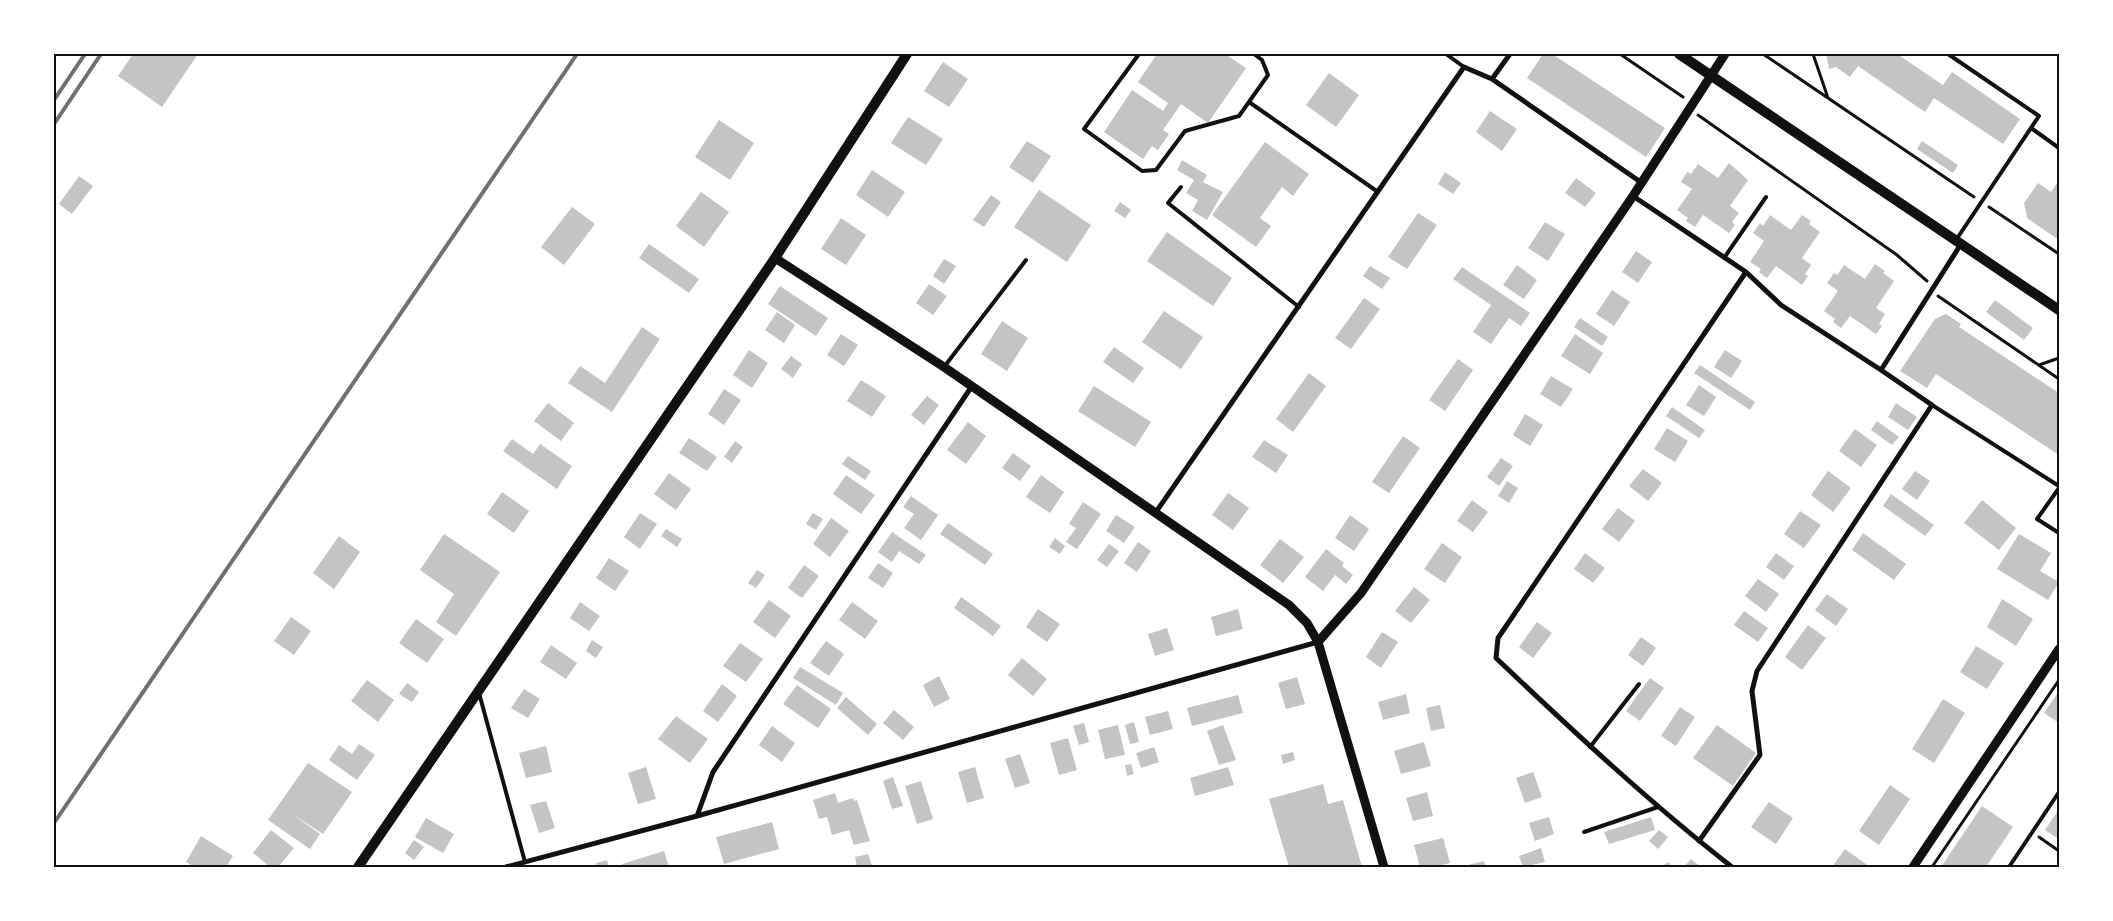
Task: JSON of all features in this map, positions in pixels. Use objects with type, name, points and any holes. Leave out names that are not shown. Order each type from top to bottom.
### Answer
[{"type":"main road","points":[[358,867],[775,258],[907,54]]},
{"type":"main road","points":[[1679,54],[2059,310]]},
{"type":"street","points":[[1492,79],[1510,54]]},
{"type":"street","points":[[506,867],[697,816],[1318,642],[1361,594],[1642,183],[1725,54]]},
{"type":"street","points":[[1156,512],[1464,67],[1492,79],[1642,183]]},
{"type":"street","points":[[1633,196],[1746,272],[1781,305],[1932,405],[1757,672],[1752,691],[1760,755],[1699,841]]},
{"type":"street","points":[[1881,370],[1959,242]]},
{"type":"street","points":[[775,258],[944,367],[1289,605],[1307,623],[1318,642],[1384,867]]},
{"type":"street","points":[[1732,867],[1658,807],[1590,747],[1496,658],[1498,638],[1746,272]]},
{"type":"street","points":[[697,816],[713,772],[972,386]]},
{"type":"street","points":[[1913,867],[2059,649]]},
{"type":"lane","points":[[1139,54],[1084,129],[1142,171],[1156,170],[1185,131],[1239,116],[1268,75],[1262,60],[1254,54]]},
{"type":"lane","points":[[1446,54],[1464,67]]},
{"type":"lane","points":[[1948,54],[2039,116],[1959,242]]},
{"type":"lane","points":[[1249,102],[1378,192]]},
{"type":"lane","points":[[2031,128],[2059,148]]},
{"type":"lane","points":[[1181,187],[1168,203],[1299,307]]},
{"type":"lane","points":[[1724,258],[1766,197]]},
{"type":"lane","points":[[944,367],[1026,260]]},
{"type":"lane","points":[[1932,405],[2059,487],[2037,519],[2059,533]]},
{"type":"lane","points":[[1590,747],[1639,684]]},
{"type":"lane","points":[[478,692],[525,862]]},
{"type":"lane","points":[[2009,867],[2059,792]]},
{"type":"lane","points":[[1584,832],[1658,807]]},
{"type":"path","points":[[1620,54],[1693,104],[1698,116],[1897,255],[1925,277],[1937,296],[2059,379]]},
{"type":"path","points":[[1763,54],[2059,254]]},
{"type":"path","points":[[1813,54],[1828,98]]},
{"type":"path","points":[[2039,366],[2059,358]]},
{"type":"path","points":[[1932,867],[2059,680]]},
{"type":"path","points":[[2032,832],[2059,851]]},
{"type":"building","points":[[133,54],[198,54],[162,107],[118,76]]},
{"type":"building","points":[[1157,54],[1225,54],[1246,68],[1208,123],[1181,104],[1163,130],[1169,134],[1158,150],[1152,146],[1143,159],[1104,132],[1132,90],[1163,111],[1168,103],[1138,82]]},
{"type":"building","points":[[1543,54],[1552,54],[1665,128],[1646,157],[1527,78]]},
{"type":"building","points":[[1826,54],[1897,54],[1943,85],[1952,72],[2020,119],[2003,144],[1934,98],[1925,112],[1858,66],[1850,77],[1836,67],[1829,69]]},
{"type":"building","points":[[943,62],[968,79],[949,107],[924,91]]},
{"type":"building","points":[[1329,73],[1359,95],[1336,127],[1306,105]]},
{"type":"building","points":[[1490,111],[1517,129],[1502,151],[1476,132]]},
{"type":"building","points":[[908,117],[943,139],[926,165],[891,143]]},
{"type":"building","points":[[719,120],[754,143],[730,180],[695,157]]},
{"type":"building","points":[[1027,141],[1051,156],[1033,183],[1009,167]]},
{"type":"building","points":[[1922,141],[1958,165],[1953,173],[1917,149]]},
{"type":"building","points":[[1265,142],[1309,174],[1293,196],[1282,187],[1260,218],[1271,226],[1256,247],[1212,215]]},
{"type":"building","points":[[1182,160],[1207,175],[1203,182],[1223,192],[1207,220],[1192,211],[1198,200],[1186,193],[1194,180],[1177,170]]},
{"type":"building","points":[[1729,163],[1748,180],[1730,206],[1739,213],[1732,222],[1735,225],[1729,233],[1703,215],[1695,227],[1686,221],[1688,218],[1677,210],[1692,189],[1681,182],[1687,172],[1691,174],[1698,164],[1718,178]]},
{"type":"building","points":[[872,170],[905,192],[888,217],[856,195]]},
{"type":"building","points":[[1445,172],[1461,183],[1453,194],[1438,184]]},
{"type":"building","points":[[79,176],[93,186],[72,214],[59,204]]},
{"type":"building","points":[[1576,178],[1596,193],[1585,207],[1565,193]]},
{"type":"building","points":[[2059,180],[2059,240],[2027,218],[2024,203],[2038,183],[2051,192]]},
{"type":"building","points":[[1039,190],[1091,225],[1067,262],[1014,227]]},
{"type":"building","points":[[701,192],[729,212],[704,247],[676,226]]},
{"type":"building","points":[[991,195],[1001,202],[984,227],[973,220]]},
{"type":"building","points":[[1120,202],[1131,210],[1125,218],[1114,211]]},
{"type":"building","points":[[572,207],[595,224],[564,265],[541,247]]},
{"type":"building","points":[[1418,213],[1437,225],[1407,269],[1388,257]]},
{"type":"building","points":[[1770,215],[1791,230],[1802,215],[1811,221],[1809,224],[1820,232],[1802,258],[1811,265],[1805,274],[1808,276],[1802,285],[1776,266],[1767,278],[1759,272],[1761,269],[1750,262],[1764,241],[1753,233],[1760,223],[1763,226]]},
{"type":"building","points":[[841,218],[866,235],[846,265],[821,249]]},
{"type":"building","points":[[1545,222],[1565,234],[1548,261],[1528,248]]},
{"type":"building","points":[[1167,232],[1232,278],[1213,306],[1147,261]]},
{"type":"building","points":[[649,244],[699,279],[689,293],[639,258]]},
{"type":"building","points":[[1636,251],[1652,262],[1638,283],[1622,272]]},
{"type":"building","points":[[944,259],[956,266],[944,284],[933,276]]},
{"type":"building","points":[[1875,264],[1894,281],[1876,308],[1885,314],[1879,324],[1882,326],[1876,334],[1850,316],[1841,328],[1833,322],[1835,319],[1824,311],[1838,291],[1827,283],[1834,273],[1837,275],[1844,265],[1865,279]]},
{"type":"building","points":[[1517,265],[1537,280],[1524,299],[1503,285]]},
{"type":"building","points":[[1370,266],[1390,278],[1382,289],[1363,276]]},
{"type":"building","points":[[1462,267],[1530,313],[1521,326],[1509,318],[1491,344],[1473,332],[1491,305],[1453,279]]},
{"type":"building","points":[[929,284],[947,296],[933,315],[916,303]]},
{"type":"building","points":[[780,286],[828,318],[816,336],[768,304]]},
{"type":"building","points":[[1612,290],[1630,302],[1614,326],[1596,314]]},
{"type":"building","points":[[1364,298],[1380,309],[1351,349],[1335,338]]},
{"type":"building","points":[[1995,300],[2033,328],[2024,340],[1986,312]]},
{"type":"building","points":[[1164,311],[1203,337],[1181,369],[1142,342]]},
{"type":"building","points":[[777,312],[795,325],[784,343],[765,330]]},
{"type":"building","points":[[1946,314],[1961,324],[1959,327],[2059,393],[2059,455],[1936,374],[1927,388],[1900,371],[1935,319]]},
{"type":"building","points":[[1580,318],[1608,337],[1602,346],[1574,327]]},
{"type":"building","points":[[1002,321],[1028,338],[1007,371],[981,354]]},
{"type":"building","points":[[642,327],[660,339],[612,412],[568,383],[580,366],[605,383]]},
{"type":"building","points":[[841,334],[858,345],[844,366],[827,355]]},
{"type":"building","points":[[1575,334],[1603,353],[1590,374],[1561,356]]},
{"type":"building","points":[[1114,347],[1144,368],[1133,383],[1103,362]]},
{"type":"building","points":[[749,350],[768,363],[752,388],[733,375]]},
{"type":"building","points":[[1725,350],[1742,361],[1731,378],[1714,367]]},
{"type":"building","points":[[791,356],[802,364],[793,378],[781,369]]},
{"type":"building","points":[[1458,359],[1473,370],[1445,411],[1429,400]]},
{"type":"building","points":[[1700,365],[1755,402],[1750,410],[1694,373]]},
{"type":"building","points":[[1309,373],[1326,386],[1293,432],[1276,419]]},
{"type":"building","points":[[1551,376],[1573,389],[1561,407],[1540,394]]},
{"type":"building","points":[[861,380],[886,396],[872,417],[847,401]]},
{"type":"building","points":[[1699,385],[1716,397],[1704,416],[1686,405]]},
{"type":"building","points":[[1094,386],[1151,422],[1135,447],[1078,411]]},
{"type":"building","points":[[724,389],[741,400],[724,425],[708,414]]},
{"type":"building","points":[[927,396],[939,405],[924,425],[911,415]]},
{"type":"building","points":[[548,403],[574,423],[561,441],[534,421]]},
{"type":"building","points":[[1896,403],[1917,417],[1908,430],[1888,417]]},
{"type":"building","points":[[1672,407],[1705,430],[1699,438],[1666,416]]},
{"type":"building","points":[[1525,414],[1543,425],[1530,446],[1513,435]]},
{"type":"building","points":[[1877,421],[1899,437],[1892,445],[1871,430]]},
{"type":"building","points":[[968,422],[986,436],[966,464],[947,450]]},
{"type":"building","points":[[1667,428],[1688,441],[1675,462],[1654,449]]},
{"type":"building","points":[[1855,429],[1877,445],[1861,467],[1839,451]]},
{"type":"building","points":[[1403,436],[1420,448],[1389,493],[1372,482]]},
{"type":"building","points":[[689,438],[717,457],[707,471],[679,453]]},
{"type":"building","points":[[512,439],[533,454],[540,444],[572,466],[557,489],[503,451]]},
{"type":"building","points":[[1264,440],[1288,455],[1276,473],[1252,457]]},
{"type":"building","points":[[735,441],[743,447],[732,463],[724,457]]},
{"type":"building","points":[[1013,453],[1031,466],[1020,481],[1002,468]]},
{"type":"building","points":[[848,456],[871,471],[865,480],[842,464]]},
{"type":"building","points":[[1501,458],[1513,466],[1499,486],[1487,477]]},
{"type":"building","points":[[1643,469],[1662,483],[1648,501],[1629,486]]},
{"type":"building","points":[[1828,471],[1851,488],[1833,512],[1811,495]]},
{"type":"building","points":[[1915,471],[1930,481],[1917,500],[1902,489]]},
{"type":"building","points":[[669,473],[691,489],[676,510],[654,494]]},
{"type":"building","points":[[846,475],[875,495],[861,514],[833,494]]},
{"type":"building","points":[[1041,475],[1064,492],[1050,513],[1026,497]]},
{"type":"building","points":[[1507,481],[1518,488],[1509,503],[1498,496]]},
{"type":"building","points":[[502,492],[529,511],[514,533],[487,514]]},
{"type":"building","points":[[1228,493],[1249,508],[1233,530],[1212,515]]},
{"type":"building","points":[[1891,494],[1934,525],[1925,536],[1883,506]]},
{"type":"building","points":[[911,496],[938,515],[921,540],[904,528],[914,514],[903,507]]},
{"type":"building","points":[[1472,500],[1488,512],[1473,532],[1457,521]]},
{"type":"building","points":[[1982,500],[2016,528],[1999,550],[1964,523]]},
{"type":"building","points":[[1083,502],[1101,514],[1077,549],[1066,542],[1076,528],[1069,524]]},
{"type":"building","points":[[1618,508],[1635,521],[1619,542],[1602,529]]},
{"type":"building","points":[[1800,511],[1821,525],[1804,548],[1784,534]]},
{"type":"building","points":[[640,513],[657,524],[640,549],[624,537]]},
{"type":"building","points":[[813,513],[823,519],[816,530],[806,524]]},
{"type":"building","points":[[1116,515],[1135,527],[1124,543],[1106,531]]},
{"type":"building","points":[[1350,515],[1369,529],[1354,551],[1335,538]]},
{"type":"building","points":[[831,518],[849,531],[830,557],[813,544]]},
{"type":"building","points":[[948,523],[993,554],[985,565],[940,534]]},
{"type":"building","points":[[666,529],[682,539],[677,547],[661,536]]},
{"type":"building","points":[[892,532],[926,555],[919,564],[899,551],[892,562],[878,552]]},
{"type":"building","points":[[1863,533],[1906,564],[1894,580],[1852,550]]},
{"type":"building","points":[[444,534],[500,572],[456,636],[436,622],[454,594],[420,570]]},
{"type":"building","points":[[2019,534],[2051,553],[2040,571],[2059,582],[2048,600],[1997,569]]},
{"type":"building","points":[[339,536],[360,552],[334,589],[313,573]]},
{"type":"building","points":[[1055,538],[1065,546],[1060,554],[1049,547]]},
{"type":"building","points":[[1280,539],[1304,557],[1283,583],[1260,565]]},
{"type":"building","points":[[1138,542],[1151,551],[1137,572],[1124,563]]},
{"type":"building","points":[[1442,543],[1462,557],[1445,583],[1424,569]]},
{"type":"building","points":[[1109,544],[1119,551],[1107,567],[1097,560]]},
{"type":"building","points":[[1326,549],[1344,563],[1342,566],[1353,575],[1346,584],[1335,575],[1323,591],[1305,577]]},
{"type":"building","points":[[1585,553],[1605,568],[1593,583],[1574,569]]},
{"type":"building","points":[[1776,553],[1794,566],[1784,580],[1766,567]]},
{"type":"building","points":[[609,558],[629,571],[615,591],[596,578]]},
{"type":"building","points":[[878,563],[893,573],[883,588],[868,578]]},
{"type":"building","points":[[804,565],[819,576],[802,598],[788,588]]},
{"type":"building","points":[[757,570],[765,575],[756,588],[748,583]]},
{"type":"building","points":[[1758,579],[1779,594],[1766,612],[1745,596]]},
{"type":"building","points":[[1414,587],[1430,600],[1411,623],[1395,611]]},
{"type":"building","points":[[1827,594],[1848,609],[1836,626],[1815,610]]},
{"type":"building","points":[[961,597],[1001,626],[993,636],[954,608]]},
{"type":"building","points":[[2002,599],[2033,619],[2016,646],[1987,627]]},
{"type":"building","points":[[769,600],[791,616],[775,638],[753,622]]},
{"type":"building","points":[[580,602],[600,616],[589,631],[570,618]]},
{"type":"building","points":[[852,602],[878,621],[865,639],[839,620]]},
{"type":"building","points":[[1038,609],[1060,624],[1047,642],[1026,627]]},
{"type":"building","points":[[1238,609],[1243,629],[1216,636],[1211,617]]},
{"type":"building","points":[[1744,611],[1768,628],[1758,642],[1734,625]]},
{"type":"building","points":[[291,617],[311,631],[294,655],[274,641]]},
{"type":"building","points":[[416,619],[444,639],[427,663],[399,643]]},
{"type":"building","points":[[1537,622],[1552,633],[1533,658],[1519,647]]},
{"type":"building","points":[[1808,625],[1826,638],[1802,670],[1785,657]]},
{"type":"building","points":[[1167,628],[1174,650],[1155,656],[1148,634]]},
{"type":"building","points":[[1382,632],[1398,642],[1381,668],[1366,657]]},
{"type":"building","points":[[1641,637],[1656,648],[1643,666],[1628,655]]},
{"type":"building","points":[[592,640],[603,647],[596,658],[586,651]]},
{"type":"building","points":[[826,641],[844,654],[829,676],[810,663]]},
{"type":"building","points":[[740,643],[763,659],[746,682],[723,666]]},
{"type":"building","points":[[551,645],[577,663],[566,679],[540,662]]},
{"type":"building","points":[[1976,646],[2004,663],[1987,689],[1960,672]]},
{"type":"building","points":[[1022,658],[1047,679],[1033,696],[1008,675]]},
{"type":"building","points":[[800,667],[843,693],[836,705],[793,678]]},
{"type":"building","points":[[939,676],[950,699],[934,707],[923,685]]},
{"type":"building","points":[[1297,677],[1305,704],[1286,709],[1278,683]]},
{"type":"building","points":[[1650,678],[1664,688],[1640,721],[1626,711]]},
{"type":"building","points":[[367,680],[394,700],[378,722],[351,701]]},
{"type":"building","points":[[407,683],[419,692],[412,702],[399,694]]},
{"type":"building","points":[[722,684],[737,696],[718,722],[703,711]]},
{"type":"building","points":[[797,685],[831,709],[818,728],[783,704]]},
{"type":"building","points":[[524,689],[540,699],[528,718],[511,708]]},
{"type":"building","points":[[2059,691],[2059,723],[2044,713]]},
{"type":"building","points":[[1406,694],[1410,713],[1383,720],[1378,702]]},
{"type":"building","points":[[1238,695],[1243,713],[1192,726],[1187,708]]},
{"type":"building","points":[[846,697],[877,724],[868,735],[837,708]]},
{"type":"building","points":[[1943,699],[1965,713],[1934,763],[1912,749]]},
{"type":"building","points":[[1440,705],[1445,728],[1431,731],[1426,708]]},
{"type":"building","points":[[1680,707],[1695,717],[1676,746],[1661,736]]},
{"type":"building","points":[[894,710],[914,727],[903,740],[883,723]]},
{"type":"building","points":[[1168,711],[1173,729],[1150,735],[1145,717]]},
{"type":"building","points":[[676,716],[708,739],[690,763],[658,739]]},
{"type":"building","points":[[1134,722],[1139,742],[1130,744],[1125,725]]},
{"type":"building","points":[[1084,723],[1089,742],[1079,745],[1073,726]]},
{"type":"building","points":[[1118,725],[1125,755],[1105,759],[1098,730]]},
{"type":"building","points":[[1223,725],[1236,760],[1219,765],[1207,731]]},
{"type":"building","points":[[1717,725],[1756,753],[1733,786],[1693,758]]},
{"type":"building","points":[[772,726],[795,743],[782,762],[759,745]]},
{"type":"building","points":[[1068,738],[1077,770],[1059,775],[1050,743]]},
{"type":"building","points":[[1424,742],[1431,766],[1401,774],[1394,751]]},
{"type":"building","points":[[359,744],[375,755],[357,780],[329,760],[339,745],[352,754]]},
{"type":"building","points":[[546,746],[552,772],[526,778],[519,753]]},
{"type":"building","points":[[1154,747],[1159,762],[1141,768],[1136,753]]},
{"type":"building","points":[[1293,752],[1295,760],[1283,764],[1281,755]]},
{"type":"building","points":[[1020,754],[1030,783],[1015,788],[1005,759]]},
{"type":"building","points":[[308,763],[352,792],[323,834],[291,813],[320,834],[310,849],[268,820]]},
{"type":"building","points":[[1131,764],[1134,774],[1127,776],[1125,765]]},
{"type":"building","points":[[646,767],[656,799],[638,804],[628,773]]},
{"type":"building","points":[[975,767],[984,798],[967,803],[958,772]]},
{"type":"building","points":[[1228,767],[1234,785],[1195,796],[1190,778]]},
{"type":"building","points":[[1533,772],[1542,797],[1525,803],[1516,778]]},
{"type":"building","points":[[893,777],[903,806],[892,809],[883,781]]},
{"type":"building","points":[[921,781],[933,819],[917,824],[905,786]]},
{"type":"building","points":[[1323,784],[1328,804],[1343,800],[1362,867],[1289,867],[1269,799]]},
{"type":"building","points":[[1890,785],[1910,799],[1879,845],[1859,831]]},
{"type":"building","points":[[1427,792],[1433,816],[1413,821],[1406,798]]},
{"type":"building","points":[[835,793],[838,803],[853,798],[854,801],[857,800],[870,841],[854,845],[849,830],[832,835],[827,817],[819,819],[813,800]]},
{"type":"building","points":[[546,801],[555,828],[539,833],[530,805]]},
{"type":"building","points":[[1769,802],[1793,818],[1776,844],[1751,827]]},
{"type":"building","points":[[1982,806],[2013,827],[1986,867],[1941,867]]},
{"type":"building","points":[[2059,809],[2059,839],[2045,830]]},
{"type":"building","points":[[1549,817],[1554,834],[1535,841],[1529,823]]},
{"type":"building","points":[[1651,817],[1655,830],[1609,844],[1604,832]]},
{"type":"building","points":[[426,818],[454,834],[443,853],[415,837]]},
{"type":"building","points":[[772,822],[779,849],[724,864],[716,837]]},
{"type":"building","points":[[271,830],[294,848],[278,867],[270,867],[253,853]]},
{"type":"building","points":[[1659,830],[1668,837],[1658,849],[1649,841]]},
{"type":"building","points":[[201,836],[233,856],[226,867],[195,867],[186,862]]},
{"type":"building","points":[[1443,838],[1450,863],[1433,867],[1420,867],[1414,845]]},
{"type":"building","points":[[414,840],[424,847],[414,860],[405,853]]},
{"type":"building","points":[[1541,848],[1545,862],[1523,867],[1519,856]]},
{"type":"building","points":[[1845,849],[1870,867],[1832,867]]},
{"type":"building","points":[[664,851],[669,867],[623,867],[622,864]]},
{"type":"building","points":[[868,854],[872,866],[857,867],[855,857]]},
{"type":"building","points":[[1691,859],[1701,867],[1684,867]]},
{"type":"building","points":[[607,860],[609,867],[597,867],[596,863]]},
{"type":"building","points":[[1484,861],[1486,867],[1460,867]]},
{"type":"building","points":[[1669,862],[1672,867],[1659,867]]},
{"type":"railway","points":[[54,100],[85,54]]},
{"type":"railway","points":[[54,124],[101,54]]},
{"type":"railway","points":[[54,823],[577,54]]}]
